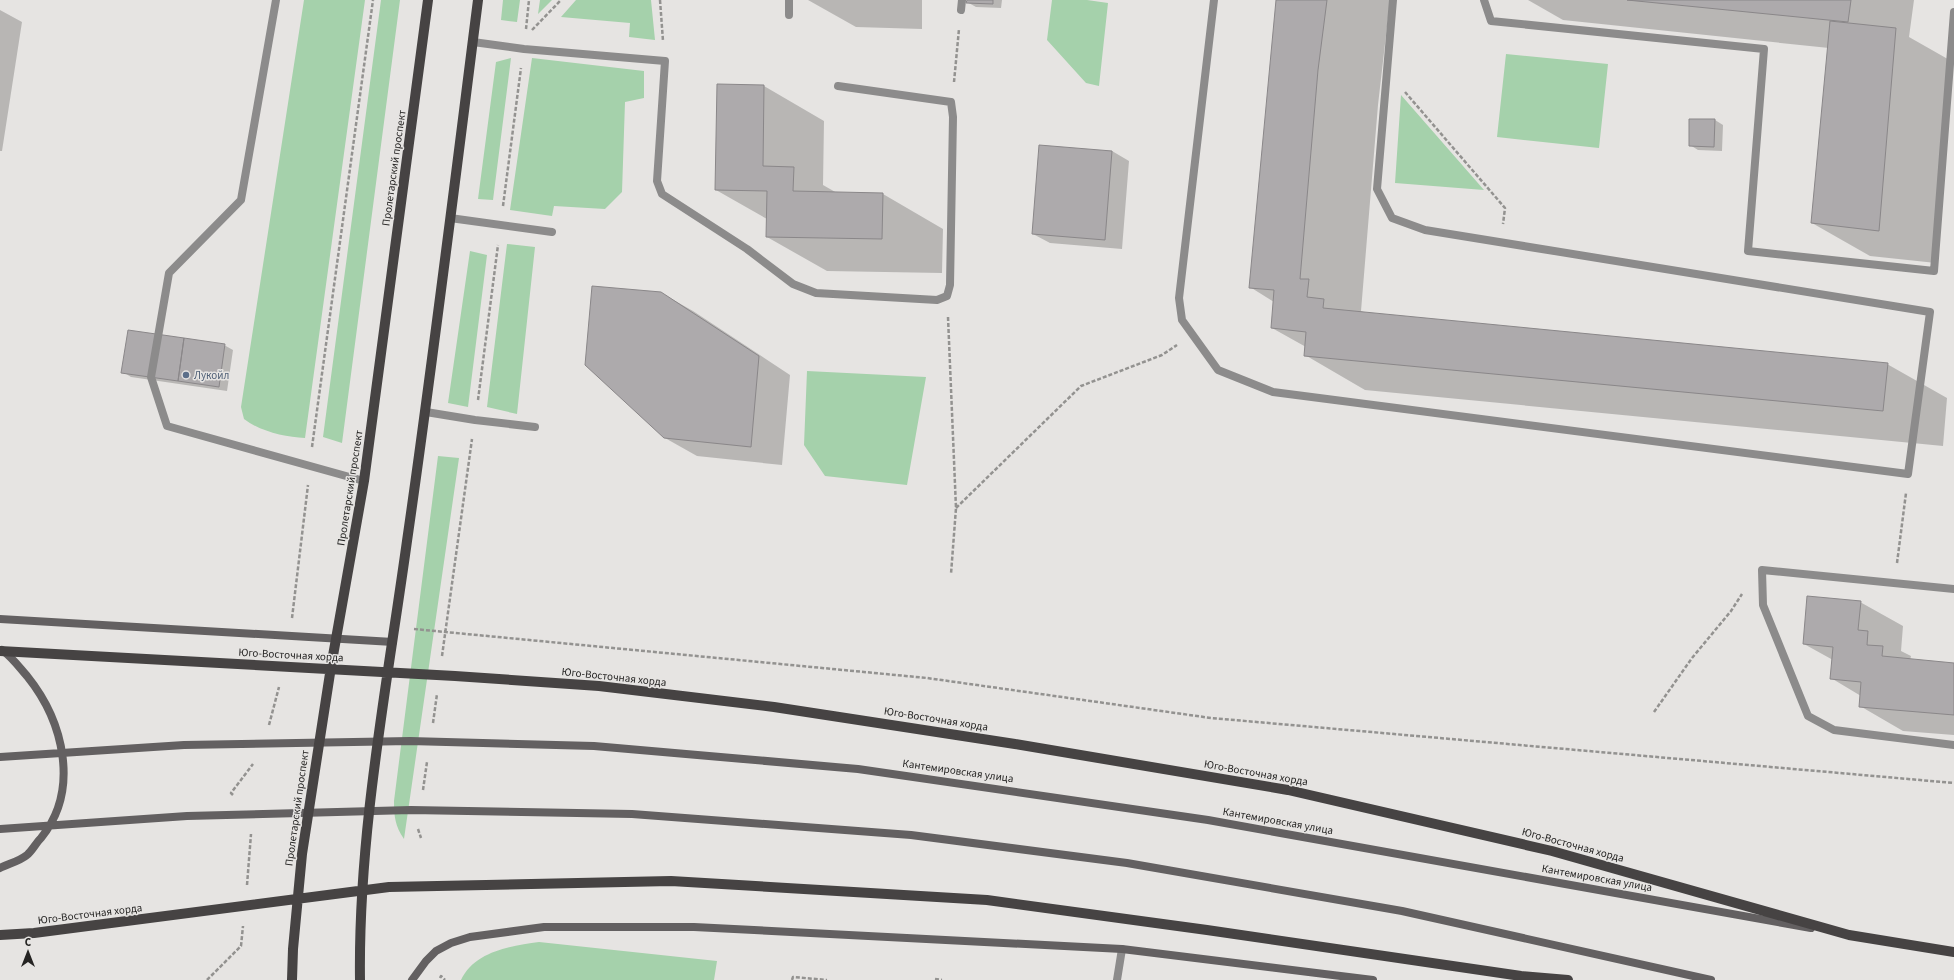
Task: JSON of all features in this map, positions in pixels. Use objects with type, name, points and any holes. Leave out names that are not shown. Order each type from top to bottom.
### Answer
[{"type":"main road","name":"Пролетарский проспект","points":[[292,980],[293,949],[302,854],[336,638],[364,481],[428,0]]},
{"type":"main road","points":[[360,980],[359,930],[366,831],[426,412],[478,0]]},
{"type":"main road","points":[[0,619],[393,642]]},
{"type":"main road","points":[[0,650],[10,656],[40,692],[59,734],[64,764],[61,800],[51,826],[27,855],[0,868]]},
{"type":"main road","name":"Юго-Восточная хорда","points":[[0,650],[456,676],[599,686],[774,707],[992,740],[1288,790],[1552,851],[1849,935]]},
{"type":"main road","name":"Кантемировская улица","points":[[0,757],[184,745],[402,741],[594,746],[858,769],[1208,820],[1849,935],[1954,952]]},
{"type":"main road","points":[[0,829],[187,816],[411,810],[632,814],[911,835],[1127,863],[1402,911],[1710,980]]},
{"type":"main road","name":"Юго-Восточная хорда","points":[[0,935],[34,933],[389,888],[671,882],[987,900],[1513,974],[1568,980]]},
{"type":"main road","points":[[412,980],[426,961],[436,951],[451,943],[470,937],[544,927],[694,927],[1122,949],[1373,980]]},
{"type":"lane","points":[[276,0],[241,200],[169,272],[151,377],[166,426],[364,481]]},
{"type":"lane","points":[[789,0],[789,15]]},
{"type":"lane","points":[[961,10],[962,0]]},
{"type":"lane","points":[[1214,0],[1179,298],[1182,320],[1218,370],[1273,392],[1908,474],[1930,312],[1426,230],[1392,218],[1377,189],[1393,0]]},
{"type":"lane","points":[[1484,0],[1491,20],[1764,49],[1748,251],[1934,271],[1954,12]]},
{"type":"lane","points":[[473,42],[524,49],[665,61],[657,181],[662,194],[747,249],[793,284],[810,291],[816,293],[937,300],[947,296],[950,286],[953,124],[951,102],[838,86]]},
{"type":"lane","points":[[450,218],[552,232]]},
{"type":"lane","points":[[426,412],[475,420],[535,427]]},
{"type":"lane","points":[[1954,589],[1762,570],[1763,605],[1808,716],[1834,730],[1954,745]]},
{"type":"lane","points":[[1117,980],[1122,949]]},
{"type":"path","points":[[299,620],[291,620],[310,466],[373,0]]},
{"type":"path","points":[[530,32],[561,0]]},
{"type":"path","points":[[660,0],[665,61]]},
{"type":"path","points":[[954,83],[958,38]]},
{"type":"path","points":[[1388,72],[1505,208],[1501,242]]},
{"type":"path","points":[[947,296],[956,508],[951,574]]},
{"type":"path","points":[[956,508],[1081,386],[1162,355]]},
{"type":"path","points":[[1902,526],[1908,474]]},
{"type":"path","points":[[1654,712],[1692,658],[1731,611]]},
{"type":"path","points":[[395,628],[927,678],[1211,718],[1954,783]]},
{"type":"path","points":[[441,976],[445,980]]},
{"type":"path","points":[[792,980],[793,977],[827,980]]},
{"type":"path","points":[[934,980],[942,980]]},
{"type":"green space","points":[[304,0],[365,0],[305,438],[281,435],[251,424],[244,419],[241,407]]},
{"type":"green space","points":[[381,0],[400,0],[342,443],[323,437]]},
{"type":"green space","points":[[503,0],[520,0],[517,22],[501,20]]},
{"type":"green space","points":[[540,0],[552,0],[538,14]]},
{"type":"green space","points":[[576,0],[651,0],[655,40],[629,37],[630,23],[561,17]]},
{"type":"green space","points":[[1052,0],[1087,0],[1108,3],[1099,86],[1086,83],[1047,40]]},
{"type":"green space","points":[[1506,54],[1608,64],[1599,148],[1497,137]]},
{"type":"green space","points":[[511,58],[493,200],[478,199],[496,62]]},
{"type":"green space","points":[[532,58],[644,71],[644,98],[625,102],[622,192],[605,209],[554,206],[552,216],[510,210]]},
{"type":"green space","points":[[1401,95],[1484,190],[1395,183]]},
{"type":"green space","points":[[507,244],[535,247],[517,414],[487,407]]},
{"type":"green space","points":[[470,251],[487,255],[468,407],[448,403]]},
{"type":"green space","points":[[807,371],[926,377],[907,485],[825,476],[804,445]]},
{"type":"green space","points":[[438,456],[459,458],[404,839],[396,821],[394,801]]},
{"type":"green space","points":[[539,942],[717,961],[714,980],[461,980],[467,970],[484,956],[506,948]]},
{"type":"building","points":[[967,0],[993,0],[993,4],[966,3]]},
{"type":"building","points":[[1276,0],[1327,0],[1318,70],[1300,279],[1309,279],[1307,297],[1324,299],[1323,308],[1888,363],[1883,411],[1304,356],[1306,332],[1271,328],[1274,290],[1249,288]]},
{"type":"building","points":[[1627,0],[1851,0],[1848,22]]},
{"type":"building","points":[[1830,21],[1896,28],[1879,231],[1811,223]]},
{"type":"building","points":[[717,84],[764,85],[763,166],[794,167],[793,191],[883,193],[882,239],[766,237],[767,191],[715,190]]},
{"type":"building","points":[[1689,119],[1715,119],[1714,147],[1689,146]]},
{"type":"building","points":[[1039,145],[1112,151],[1105,240],[1032,234]]},
{"type":"building","points":[[592,286],[661,292],[759,356],[751,447],[664,438],[585,365]]},
{"type":"building","points":[[128,330],[184,338],[178,381],[121,373]]},
{"type":"building","points":[[184,338],[225,344],[219,387],[178,381]]},
{"type":"building","points":[[1807,596],[1861,601],[1858,630],[1868,631],[1867,645],[1883,646],[1882,656],[1954,663],[1954,715],[1859,707],[1861,682],[1830,679],[1833,647],[1803,644]]},
{"type":"place","name":"Лукойл","points":[[186,375]]}]
